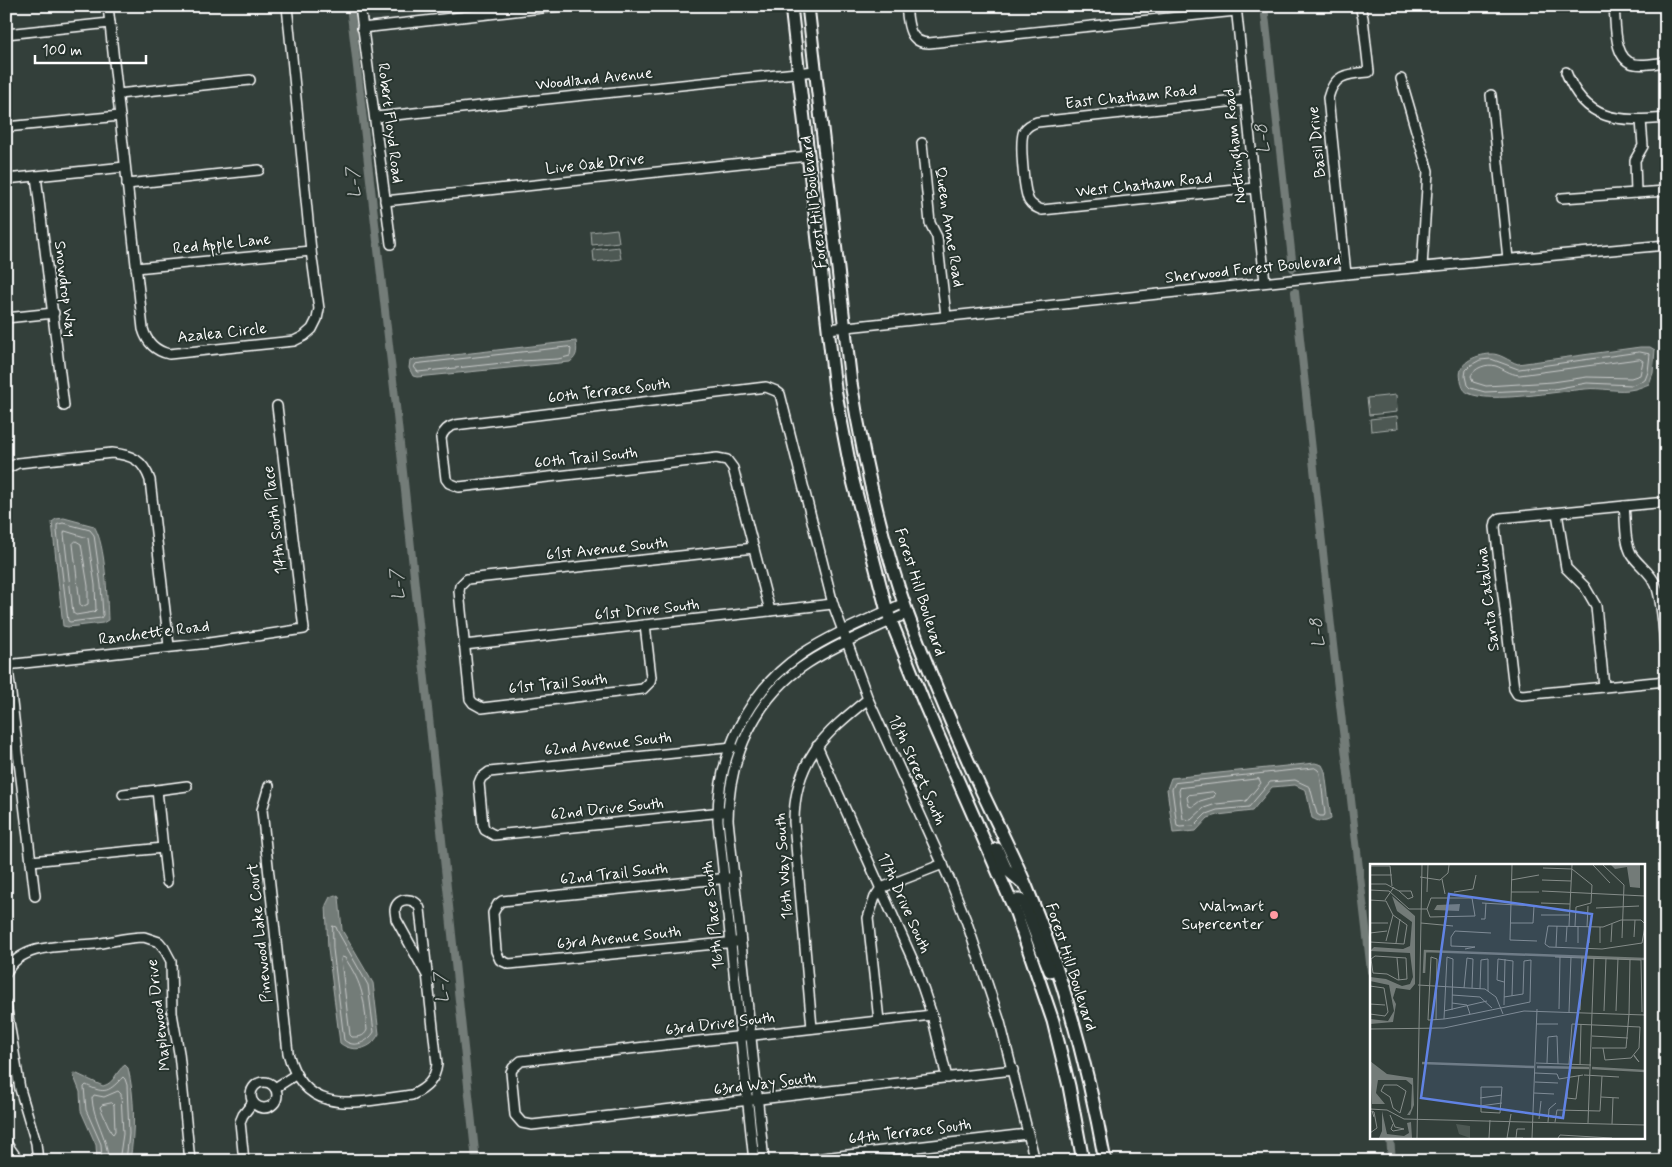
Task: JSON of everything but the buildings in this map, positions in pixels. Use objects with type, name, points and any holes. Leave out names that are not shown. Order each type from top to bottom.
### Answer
[{"type":"main road","name":"Forest Hill Boulevard","points":[[791,6],[835,389],[846,452],[861,517],[889,616],[1011,900],[1053,1021],[1070,1086],[1083,1161]]},
{"type":"main road","name":"Forest Hill Boulevard","points":[[808,6],[851,383],[877,512],[906,608],[940,697],[1027,887],[1049,944],[1084,1061],[1105,1161]]},
{"type":"main road","points":[[951,763],[956,766],[970,787],[1006,869],[1027,887]]},
{"type":"main road","points":[[1011,900],[1023,902],[1048,966],[1071,1016]]},
{"type":"street","name":"Azalea Circle","points":[[108,6],[144,334],[156,349],[170,354],[294,340],[304,336],[315,324],[319,309],[311,251],[287,6]]},
{"type":"street","name":"Robert Floyd Road","points":[[360,6],[391,244]]},
{"type":"street","points":[[362,28],[560,6]]},
{"type":"street","points":[[906,6],[909,28],[914,38],[918,41],[929,43],[1236,8]]},
{"type":"street","name":"Basil Drive","points":[[1346,274],[1328,98],[1332,86],[1340,78],[1350,74],[1369,72],[1360,6]]},
{"type":"street","points":[[1614,6],[1619,48],[1624,59],[1633,64],[1666,62]]},
{"type":"street","name":"Nottingham Road","points":[[1236,8],[1265,282]]},
{"type":"street","points":[[6,34],[110,23]]},
{"type":"street","name":"Woodland Avenue","points":[[376,118],[815,71]]},
{"type":"street","points":[[1566,72],[1574,90],[1585,102],[1603,115],[1619,120],[1666,118]]},
{"type":"street","points":[[1401,79],[1428,172],[1422,242],[1422,267]]},
{"type":"street","points":[[118,94],[250,80]]},
{"type":"street","points":[[1491,95],[1508,259]]},
{"type":"street","name":"East Chatham Road","points":[[1037,208],[1032,205],[1027,195],[1021,143],[1023,132],[1031,124],[1246,100]]},
{"type":"street","points":[[6,127],[120,116]]},
{"type":"street","points":[[1636,193],[1635,160],[1642,146],[1641,120]]},
{"type":"street","name":"Queen Anne Road","points":[[922,143],[930,223],[937,237],[946,316]]},
{"type":"street","name":"Live Oak Drive","points":[[385,201],[808,156]]},
{"type":"street","points":[[6,179],[125,167]]},
{"type":"street","points":[[127,184],[259,170]]},
{"type":"street","name":"Snowdrop Way","points":[[36,176],[64,406]]},
{"type":"street","name":"West Chatham Road","points":[[1037,208],[1047,210],[1255,188]]},
{"type":"street","points":[[1562,198],[1666,191]]},
{"type":"street","name":"Sherwood Forest Boulevard","points":[[828,329],[1265,282],[1666,245]]},
{"type":"street","name":"Red Apple Lane","points":[[136,268],[311,251]]},
{"type":"street","points":[[6,318],[54,313]]},
{"type":"street","name":"60th Terrace South","points":[[449,483],[445,474],[441,438],[446,429],[455,425],[766,387],[776,390]]},
{"type":"street","name":"18th Street South","points":[[776,390],[782,399],[833,604],[868,699],[943,864],[984,970],[1013,1070],[1035,1161]]},
{"type":"street","name":"14th South Place","points":[[277,406],[304,629]]},
{"type":"street","points":[[6,469],[18,463],[112,453],[128,455],[139,462],[146,470],[150,480],[169,646]]},
{"type":"street","name":"60th Trail South","points":[[449,483],[459,487],[717,458],[727,460],[733,468],[754,548]]},
{"type":"street","name":"Santa Catalina","points":[[1666,502],[1500,518],[1496,522],[1495,527],[1514,690],[1517,694],[1666,681]]},
{"type":"street","points":[[1624,506],[1629,550],[1652,577],[1658,594],[1666,653]]},
{"type":"street","points":[[1557,513],[1566,568],[1585,587],[1596,606],[1604,687]]},
{"type":"street","points":[[754,548],[770,611]]},
{"type":"street","name":"61st Avenue South","points":[[464,645],[459,591],[463,582],[472,578],[754,548]]},
{"type":"street","name":"61st Drive South","points":[[464,645],[833,604]]},
{"type":"street","name":"16th Place South","points":[[764,1161],[728,811],[733,771],[741,746],[761,709],[779,687],[809,662],[906,608]]},
{"type":"street","name":"16th Place South","points":[[754,1161],[718,812],[719,790],[723,769],[730,747],[742,721],[753,703],[772,680],[803,654],[844,632],[889,616]]},
{"type":"street","name":"61st Trail South","points":[[464,645],[468,694],[473,703],[482,708],[638,690],[647,686],[651,677],[645,625]]},
{"type":"street","name":"Ranchette Road","points":[[7,665],[209,643],[304,629]]},
{"type":"street","points":[[6,652],[35,896]]},
{"type":"street","points":[[772,680],[779,687]]},
{"type":"street","name":"16th Way South","points":[[812,1028],[794,817],[795,800],[801,778],[817,746],[839,722],[868,699]]},
{"type":"street","name":"62nd Avenue South","points":[[489,833],[483,825],[479,788],[481,778],[489,772],[741,746]]},
{"type":"street","name":"17th Drive South","points":[[817,746],[915,965],[932,1015],[947,1078]]},
{"type":"street","points":[[122,794],[187,786]]},
{"type":"street","name":"Pinewood Lake Court","points":[[270,786],[262,810],[288,1053],[296,1075],[314,1094],[325,1100],[343,1103],[412,1095],[421,1091],[436,1074],[437,1064],[428,977],[420,909],[418,903],[412,900],[404,900],[398,904],[395,910],[396,919],[428,977]]},
{"type":"street","points":[[157,790],[167,882]]},
{"type":"street","name":"62nd Drive South","points":[[489,833],[499,835],[728,811]]},
{"type":"street","points":[[31,861],[162,848]]},
{"type":"street","points":[[879,1021],[868,918],[875,897],[880,888],[943,864]]},
{"type":"street","name":"62nd Trail South","points":[[500,960],[496,951],[493,913],[498,904],[507,899],[734,877]]},
{"type":"street","name":"Maplewood Drive","points":[[6,973],[13,962],[22,956],[46,948],[144,937],[159,942],[168,954],[172,969],[172,1013],[190,1161]]},
{"type":"street","name":"63rd Avenue South","points":[[500,960],[510,964],[741,941]]},
{"type":"street","points":[[6,1004],[20,1089],[33,1132],[38,1161]]},
{"type":"street","name":"63rd Drive South","points":[[522,1123],[515,1115],[511,1078],[513,1068],[521,1061],[932,1015]]},
{"type":"street","name":"63rd Way South","points":[[522,1123],[532,1125],[1013,1070]]},
{"type":"street","points":[[275,1088],[296,1075]]},
{"type":"street","points":[[265,1082],[275,1088],[277,1096],[271,1106],[259,1107],[253,1102],[251,1094],[254,1086],[257,1084],[265,1082]]},
{"type":"street","points":[[244,1161],[240,1122],[253,1102]]},
{"type":"street","name":"64th Terrace South","points":[[797,1161],[1027,1134]]},
{"type":"street","points":[[6,1143],[19,1161]]},
{"type":"street","points":[[912,1147],[914,1161]]},
{"type":"shaded area","points":[[617,229],[619,242],[592,245],[591,232]]},
{"type":"shaded area","points":[[619,247],[621,259],[594,262],[593,250]]},
{"type":"shaded area","points":[[1396,395],[1397,412],[1369,415],[1367,398]]},
{"type":"shaded area","points":[[1397,416],[1398,428],[1371,431],[1370,419]]},
{"type":"water","points":[[576,341],[576,355],[570,362],[417,377],[413,376],[409,368],[410,360]]},
{"type":"water","points":[[1650,347],[1655,350],[1653,373],[1649,384],[1635,389],[1591,389],[1525,396],[1492,397],[1468,393],[1461,382],[1461,369],[1468,361],[1478,356],[1497,355],[1518,364]]},
{"type":"water","points":[[64,518],[94,526],[98,535],[105,572],[107,598],[108,620],[103,623],[63,626],[52,522],[56,519]]},
{"type":"water","points":[[1315,763],[1322,765],[1325,771],[1331,819],[1322,821],[1312,818],[1306,790],[1295,785],[1272,787],[1252,811],[1218,815],[1208,818],[1196,831],[1173,833],[1167,789],[1171,778]]},
{"type":"water","points":[[335,895],[339,897],[342,930],[373,983],[379,1034],[371,1044],[359,1049],[347,1047],[340,1043],[328,949],[326,905],[330,897]]},
{"type":"water","points":[[125,1065],[128,1068],[133,1102],[133,1138],[130,1161],[97,1161],[96,1145],[81,1111],[80,1092],[73,1074],[75,1073],[103,1086],[113,1080]]},
{"type":"waterway","name":"L-7","points":[[350,6],[396,406],[476,1161]]},
{"type":"waterway","name":"L-8","points":[[1264,6],[1293,268]]},
{"type":"waterway","name":"L-8","points":[[1295,292],[1370,962]]},
{"type":"waterway","name":"L-8","points":[[1390,1140],[1392,1161]]},
{"type":"place","name":"Walmart Supercenter","points":[[1274,915]]}]
